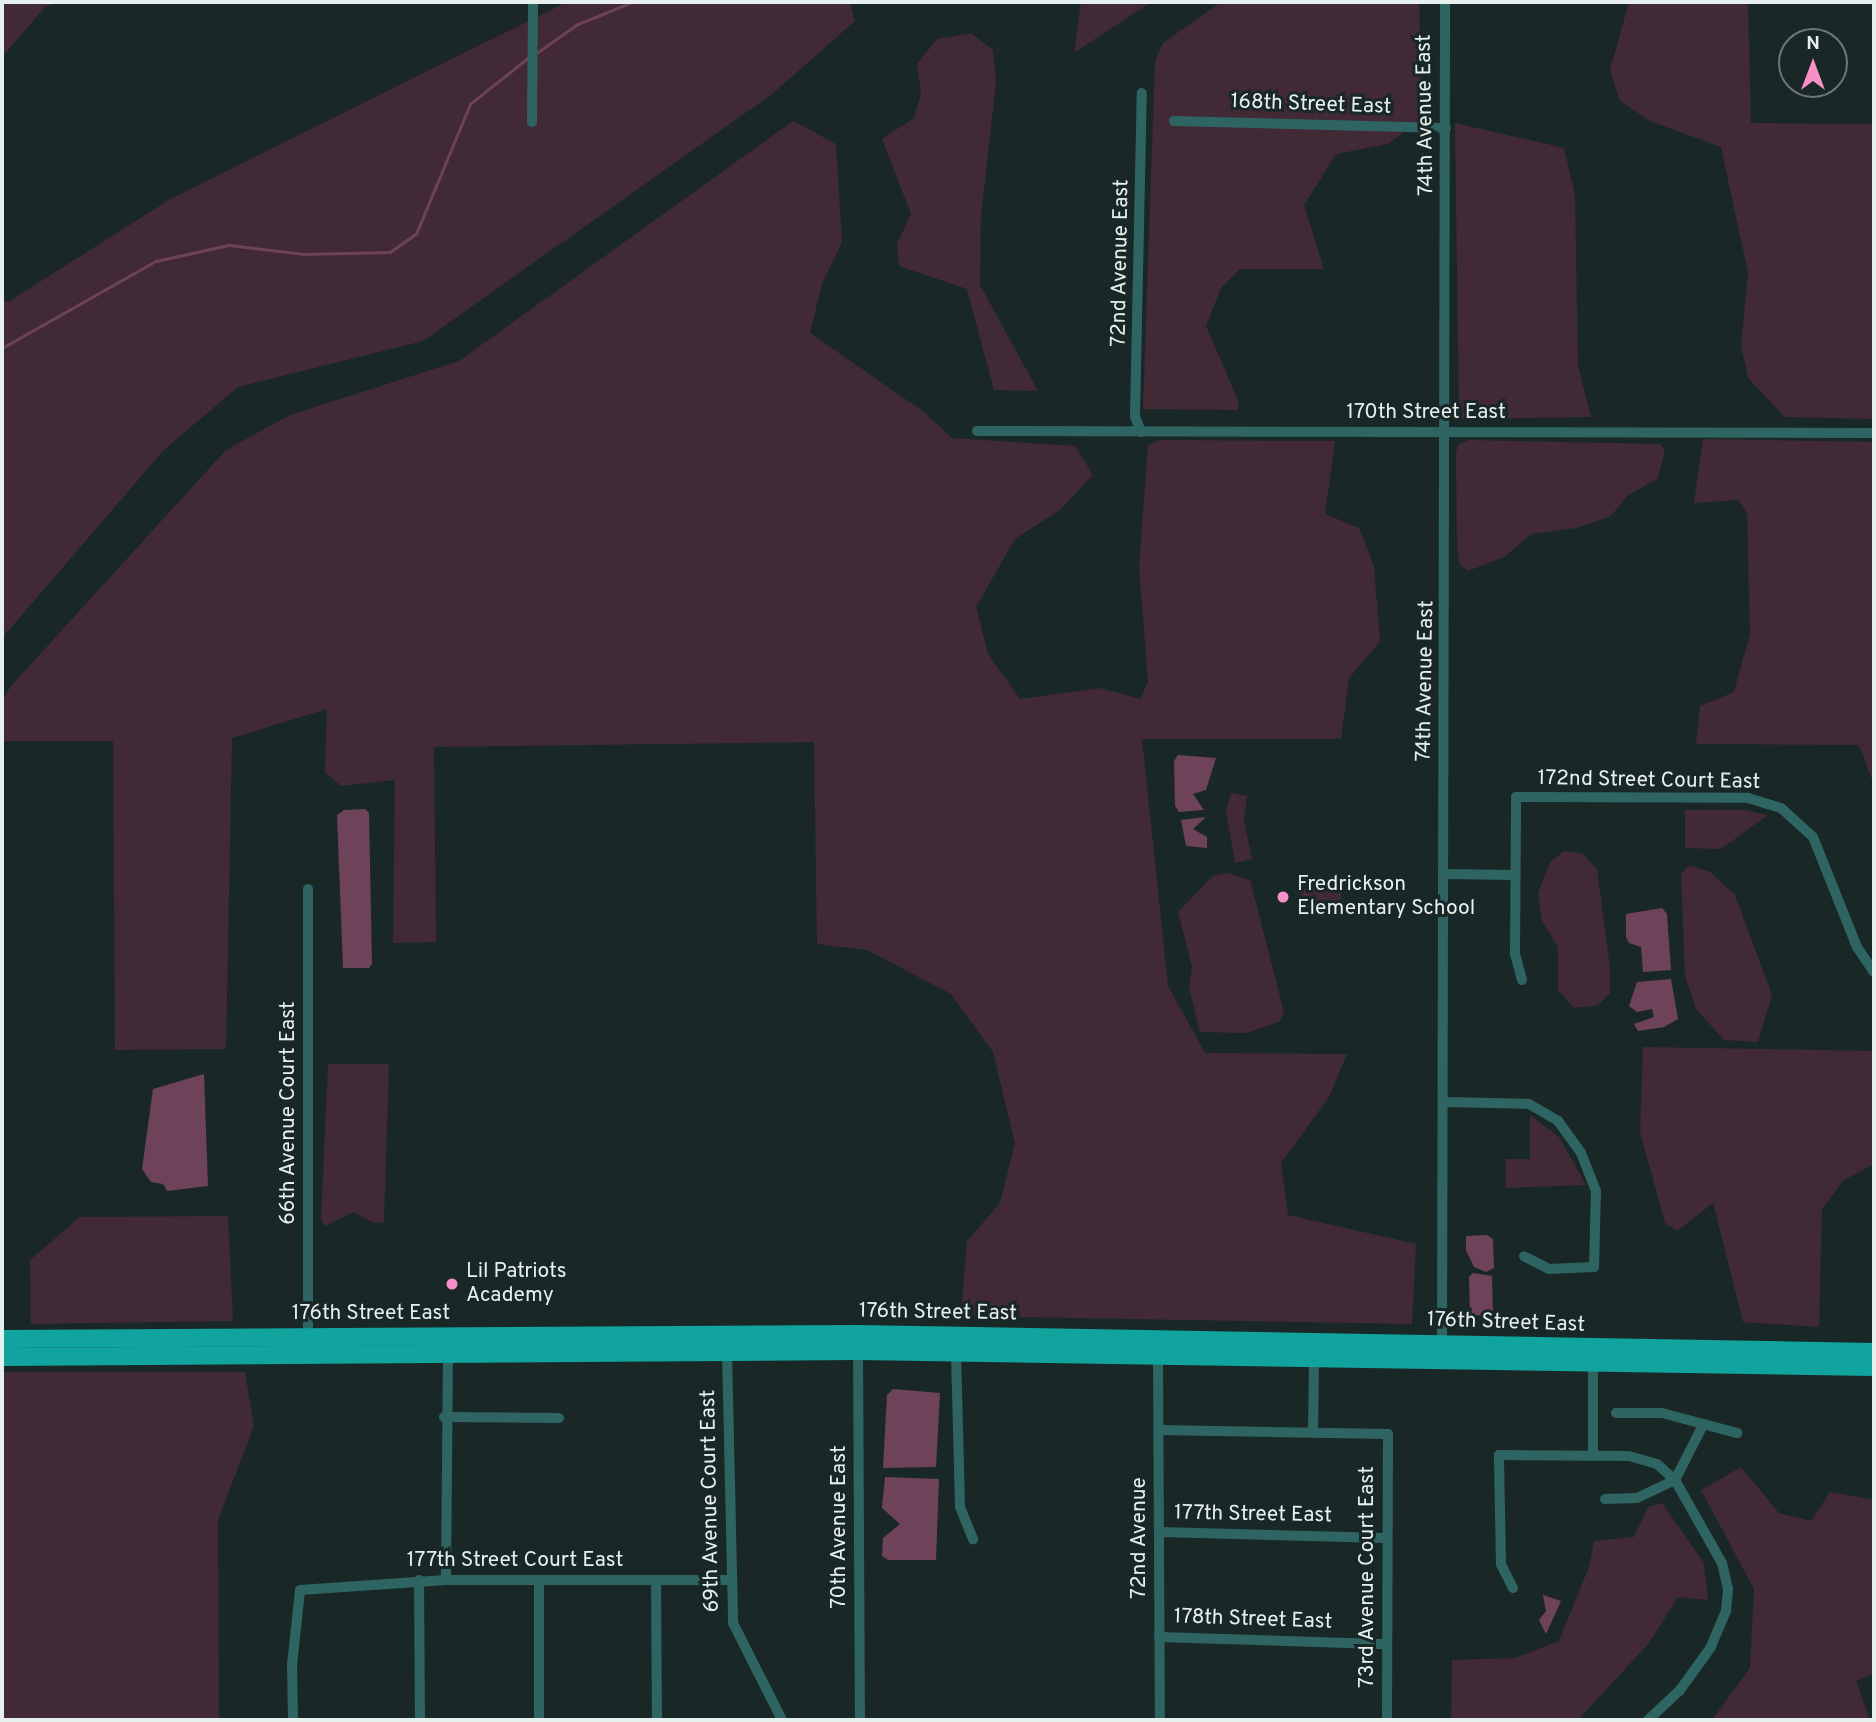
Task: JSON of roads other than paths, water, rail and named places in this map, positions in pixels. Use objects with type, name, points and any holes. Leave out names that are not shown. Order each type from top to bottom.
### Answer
[{"type":"main road","points":[[176,1355],[180,1348],[238,1337]]},
{"type":"main road","name":"176th Street East","points":[[2,1339],[308,1337],[1442,1352],[1874,1352]]},
{"type":"main road","name":"176th Street East","points":[[2,1357],[727,1352],[858,1343],[956,1353],[1314,1359],[1442,1352],[1593,1363],[1874,1367]]},
{"type":"main road","points":[[1593,1363],[1601,1356],[1637,1350]]},
{"type":"street","points":[[532,122],[533,2]]},
{"type":"street","name":"74th Avenue East","points":[[1442,1352],[1445,2]]},
{"type":"street","name":"72nd Avenue East","points":[[1141,432],[1135,416],[1142,93]]},
{"type":"street","name":"168th Street East","points":[[1174,121],[1446,128]]},
{"type":"street","name":"170th Street East","points":[[977,431],[1874,433]]},
{"type":"street","name":"172nd Street Court East","points":[[1515,875],[1516,797],[1748,798],[1781,808],[1813,837],[1857,947],[1874,972]]},
{"type":"street","points":[[1444,874],[1515,875],[1515,954],[1522,980]]},
{"type":"street","name":"66th Avenue Court East","points":[[308,890],[308,1337]]},
{"type":"street","points":[[1444,1102],[1529,1104],[1558,1121],[1593,1177],[1597,1211],[1594,1267],[1549,1269],[1524,1256]]},
{"type":"street","name":"70th Avenue East","points":[[858,1343],[860,1720]]},
{"type":"street","name":"69th Avenue Court East","points":[[727,1352],[730,1580],[737,1638],[782,1720]]},
{"type":"street","points":[[446,1580],[444,1417],[448,1353]]},
{"type":"street","points":[[956,1353],[960,1507],[973,1540]]},
{"type":"street","name":"72nd Avenue","points":[[1158,1356],[1160,1720]]},
{"type":"street","points":[[1159,1430],[1313,1433],[1314,1359]]},
{"type":"street","points":[[1593,1363],[1593,1454]]},
{"type":"street","points":[[1616,1413],[1662,1413],[1737,1433]]},
{"type":"street","points":[[444,1417],[559,1418]]},
{"type":"street","points":[[1605,1499],[1637,1498],[1675,1480],[1703,1425]]},
{"type":"street","name":"73rd Avenue Court East","points":[[1313,1433],[1388,1434],[1387,1720]]},
{"type":"street","points":[[1513,1588],[1501,1564],[1499,1454],[1593,1454],[1642,1458],[1657,1464],[1675,1480],[1722,1563],[1728,1588],[1726,1611],[1712,1647],[1680,1690],[1648,1720]]},
{"type":"street","name":"177th Street East","points":[[1159,1532],[1387,1538]]},
{"type":"street","points":[[419,1580],[420,1720]]},
{"type":"street","name":"177th Street Court East","points":[[293,1720],[292,1665],[300,1590],[419,1580],[730,1580]]},
{"type":"street","points":[[539,1580],[539,1720]]},
{"type":"street","points":[[656,1580],[657,1720]]},
{"type":"street","name":"178th Street East","points":[[1160,1637],[1387,1644]]},
{"type":"waterway","points":[[538,52],[576,25],[632,2]]},
{"type":"waterway","points":[[2,348],[156,261],[229,245],[305,254],[390,252],[416,234],[470,104],[529,57]]},
{"type":"place","name":"Fredrickson Elementary School","points":[[1283,897]]},
{"type":"place","name":"Lil Patriots Academy","points":[[452,1284]]}]
